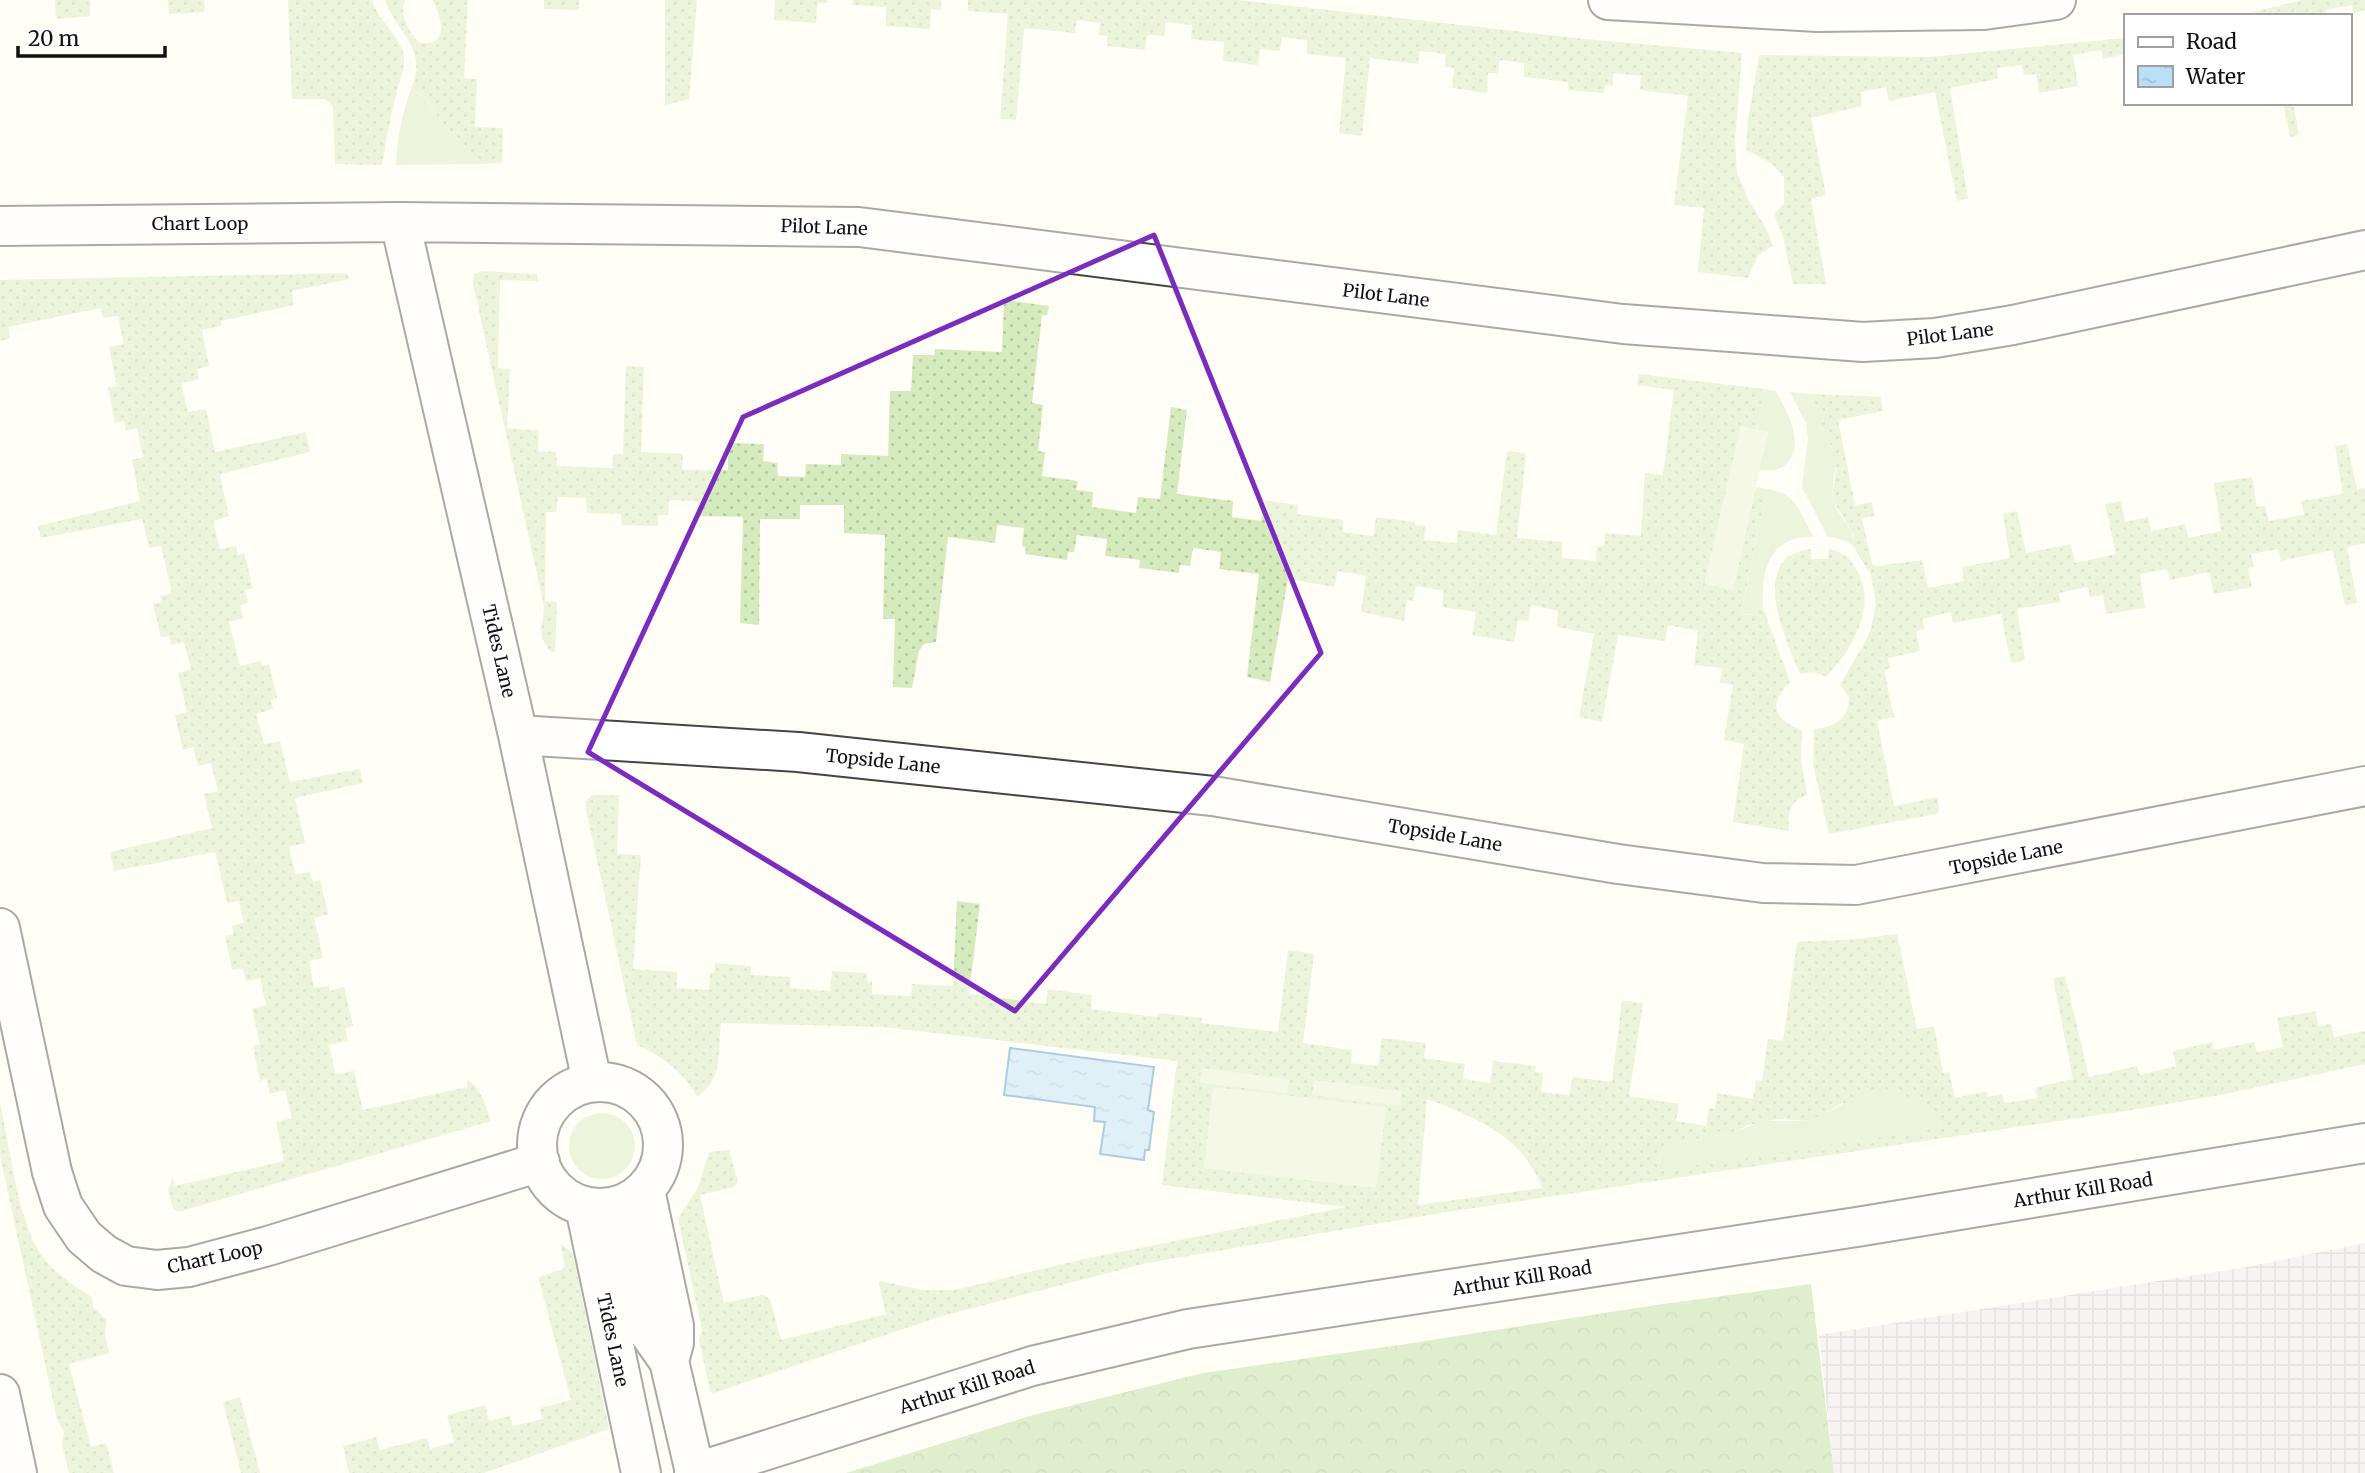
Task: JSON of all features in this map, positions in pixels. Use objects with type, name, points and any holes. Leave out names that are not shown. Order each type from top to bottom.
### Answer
[{"type":"street","points":[[1608,0],[1817,12],[1984,10],[2056,0]]},
{"type":"street","name":"Chart Loop","points":[[0,226],[400,222]]},
{"type":"street","name":"Pilot Lane","points":[[400,222],[859,227],[1623,324],[1863,342],[1935,338],[2013,325],[2365,250]]},
{"type":"street","name":"Tides Lane","points":[[400,222],[518,735],[592,1082]]},
{"type":"street","name":"Topside Lane","points":[[518,735],[798,752],[1213,796],[1618,864],[1763,883],[1856,885],[2365,786]]},
{"type":"street","name":"Chart Loop","points":[[0,928],[52,1172],[62,1206],[84,1237],[104,1254],[126,1266],[157,1270],[189,1267],[268,1246],[540,1163]]},
{"type":"street","points":[[592,1082],[612,1083],[632,1090],[648,1104],[659,1121],[664,1140],[662,1160],[654,1179],[616,1201],[566,1199],[551,1186],[541,1169],[537,1150],[538,1130],[545,1113],[557,1098],[574,1087],[592,1082]]},
{"type":"street","name":"Arthur Kill Road","points":[[695,1473],[1032,1366],[1188,1329],[1863,1226],[2365,1143]]},
{"type":"street","points":[[616,1201],[674,1326],[674,1343],[669,1361],[695,1473]]},
{"type":"street","name":"Tides Lane","points":[[616,1201],[641,1473]]},
{"type":"street","points":[[0,1394],[17,1473]]},
{"type":"highlighted area","points":[[1154,235],[1321,653],[1015,1011],[588,752],[743,417]]},
{"type":"shaded area","points":[[2365,1243],[2365,1473],[1834,1473],[1819,1335],[2252,1266]]},
{"type":"green space","points":[[55,0],[90,0],[90,16],[56,19]]},
{"type":"green space","points":[[168,0],[204,0],[205,12],[169,14]]},
{"type":"green space","points":[[288,0],[372,0],[400,45],[404,58],[403,69],[382,165],[335,164],[333,106],[324,99],[292,99]]},
{"type":"green space","points":[[385,0],[405,0],[403,11],[408,27],[418,42],[428,43],[439,37],[441,30],[439,15],[432,0],[468,0],[464,78],[477,79],[475,127],[503,128],[502,163],[473,164],[465,147],[444,125],[428,101],[411,89],[416,75],[414,52]]},
{"type":"green space","points":[[544,0],[579,0],[579,10],[544,9]]},
{"type":"green space","points":[[665,0],[697,0],[689,99],[665,105]]},
{"type":"green space","points":[[775,0],[827,0],[827,3],[817,3],[816,23],[774,20]]},
{"type":"green space","points":[[853,0],[941,0],[941,10],[931,9],[930,29],[886,26],[886,7],[852,5]]},
{"type":"green space","points":[[968,0],[1238,0],[1585,39],[1742,53],[1735,141],[1737,173],[1773,246],[1758,255],[1748,278],[1698,272],[1704,208],[1674,205],[1688,96],[1640,90],[1641,76],[1613,73],[1613,86],[1605,85],[1604,93],[1568,90],[1568,82],[1524,77],[1524,63],[1500,60],[1498,73],[1488,73],[1487,93],[1452,88],[1454,68],[1445,67],[1446,54],[1420,51],[1418,64],[1370,58],[1362,136],[1339,133],[1346,58],[1307,54],[1307,40],[1282,37],[1280,51],[1260,49],[1258,65],[1223,61],[1224,42],[1191,39],[1192,25],[1166,22],[1164,36],[1147,35],[1145,50],[1107,46],[1107,36],[1099,35],[1100,23],[1077,20],[1075,33],[1024,28],[1016,120],[1000,119],[1008,14],[968,11]]},
{"type":"green space","points":[[2302,0],[2365,0],[2365,10],[2353,13],[2352,5],[2326,10],[2326,14],[2245,14]]},
{"type":"green space","points":[[2124,38],[2124,54],[2103,59],[2101,50],[2073,55],[2078,86],[2039,93],[2036,74],[2024,75],[2021,65],[1997,68],[1998,79],[1950,88],[1968,198],[1957,201],[1935,92],[1889,101],[1886,87],[1861,92],[1862,106],[1811,118],[1826,195],[1811,199],[1826,284],[1793,284],[1783,237],[1774,214],[1784,204],[1784,177],[1771,163],[1746,150],[1759,55],[1929,57]]},
{"type":"green space","points":[[411,89],[427,101],[444,125],[465,147],[473,164],[396,165],[400,126]]},
{"type":"green space","points":[[2283,105],[2293,105],[2299,135],[2290,137]]},
{"type":"green space","points":[[483,271],[537,274],[538,281],[500,280],[498,368],[510,369],[507,428],[539,431],[538,451],[556,452],[557,466],[612,468],[613,454],[623,454],[626,366],[644,367],[641,452],[683,454],[682,470],[728,470],[728,443],[764,444],[763,461],[777,463],[778,476],[805,477],[806,464],[841,465],[841,454],[888,456],[890,391],[911,391],[913,355],[934,355],[935,349],[1002,352],[1004,300],[1049,306],[1047,315],[1042,315],[1032,403],[1043,405],[1038,451],[1045,452],[1042,476],[1078,481],[1076,490],[1093,492],[1092,507],[1136,513],[1138,497],[1160,499],[1171,407],[1187,410],[1177,494],[1233,501],[1232,517],[1261,521],[1264,500],[1298,505],[1297,514],[1343,520],[1343,532],[1373,536],[1376,517],[1415,522],[1415,525],[1425,526],[1424,540],[1457,543],[1458,530],[1496,535],[1507,451],[1526,454],[1517,538],[1562,542],[1562,558],[1596,561],[1597,546],[1604,546],[1605,533],[1641,536],[1645,473],[1663,475],[1674,390],[1637,385],[1639,374],[1764,389],[1757,430],[1741,426],[1705,583],[1733,590],[1756,487],[1767,489],[1741,614],[1747,615],[1763,608],[1790,682],[1779,697],[1777,711],[1785,722],[1802,730],[1801,761],[1807,795],[1796,801],[1791,809],[1789,831],[1733,822],[1744,744],[1724,740],[1733,685],[1720,683],[1722,668],[1694,665],[1698,631],[1668,625],[1665,641],[1618,635],[1602,722],[1579,717],[1594,634],[1557,627],[1558,611],[1531,605],[1528,621],[1518,620],[1514,642],[1472,635],[1476,612],[1442,607],[1444,591],[1416,586],[1413,601],[1407,600],[1404,621],[1361,612],[1366,576],[1338,571],[1334,587],[1288,579],[1270,682],[1247,677],[1259,574],[1219,569],[1221,552],[1193,548],[1190,566],[1180,565],[1179,573],[1139,568],[1140,560],[1105,556],[1107,539],[1077,535],[1074,552],[1068,552],[1067,560],[1025,554],[1026,547],[1022,546],[1024,528],[997,525],[995,543],[948,537],[936,642],[924,644],[919,651],[912,688],[893,687],[895,619],[883,619],[885,535],[844,533],[844,505],[800,505],[800,519],[760,519],[759,625],[740,623],[743,517],[698,516],[698,501],[669,500],[668,515],[658,515],[658,526],[622,525],[621,514],[587,513],[586,498],[558,497],[556,512],[546,512],[545,601],[557,602],[555,652],[551,652],[541,634],[544,606],[473,284],[474,274]]},
{"type":"green space","points":[[347,273],[349,279],[292,291],[294,305],[221,321],[221,326],[202,330],[209,366],[197,369],[199,379],[181,383],[188,412],[206,409],[215,452],[306,432],[310,452],[220,474],[229,516],[213,521],[220,549],[236,546],[238,555],[244,553],[253,588],[245,590],[248,603],[240,605],[243,618],[229,622],[240,666],[261,661],[262,666],[269,664],[277,698],[271,700],[273,709],[256,714],[264,744],[280,741],[290,782],[360,769],[363,783],[295,798],[305,843],[289,847],[295,874],[310,872],[313,882],[320,880],[328,914],[314,918],[323,958],[309,961],[314,988],[329,986],[330,991],[344,987],[353,1026],[345,1028],[348,1041],[329,1045],[335,1074],[354,1071],[363,1110],[467,1087],[467,1080],[480,1092],[491,1121],[178,1212],[173,1208],[168,1190],[173,1178],[175,1186],[284,1161],[276,1122],[292,1118],[285,1090],[270,1094],[266,1079],[260,1081],[253,1046],[260,1044],[252,1009],[266,1005],[260,978],[246,981],[243,968],[232,970],[225,936],[234,934],[232,926],[244,922],[239,901],[227,903],[215,852],[114,871],[110,852],[212,828],[204,794],[218,791],[211,763],[198,766],[193,747],[183,750],[175,715],[187,712],[178,673],[191,669],[184,642],[171,645],[169,636],[161,637],[153,604],[161,602],[160,596],[172,593],[161,546],[149,548],[142,519],[41,538],[38,526],[140,501],[132,460],[143,457],[137,428],[126,431],[124,421],[115,423],[108,388],[117,386],[109,347],[124,344],[118,316],[103,318],[101,308],[8,327],[10,338],[0,341],[0,280]]},
{"type":"green space","points":[[1764,389],[1776,391],[1795,437],[1792,456],[1786,464],[1770,470],[1759,470],[1768,433],[1757,430]]},
{"type":"green space","points":[[1790,392],[1812,394],[1826,439],[1837,456],[1833,496],[1836,507],[1853,534],[1853,546],[1846,541],[1827,536],[1802,487],[1808,439],[1806,423]]},
{"type":"green space","points":[[1812,394],[1881,397],[1883,411],[1838,420],[1855,505],[1872,502],[1874,516],[1862,518],[1872,564],[1877,566],[1922,560],[1928,588],[1964,581],[1962,567],[2010,558],[2003,514],[2017,511],[2026,553],[2071,544],[2075,563],[2116,554],[2105,504],[2121,501],[2125,522],[2148,517],[2151,531],[2185,524],[2188,538],[2221,531],[2214,483],[2252,477],[2257,507],[2265,506],[2269,521],[2304,515],[2301,501],[2343,494],[2335,446],[2347,444],[2357,489],[2365,488],[2365,543],[2347,547],[2357,603],[2345,605],[2333,550],[2281,561],[2278,549],[2251,554],[2254,567],[2248,568],[2252,587],[2214,594],[2209,572],[2170,580],[2167,569],[2140,574],[2145,608],[2106,614],[2103,595],[2090,597],[2088,587],[2059,593],[2060,602],[2017,609],[2025,660],[2011,663],[2001,614],[1953,623],[1951,612],[1922,619],[1925,629],[1916,631],[1920,651],[1888,658],[1890,668],[1884,670],[1894,717],[1877,721],[1894,806],[1938,797],[1939,812],[1829,834],[1813,765],[1814,729],[1834,724],[1847,711],[1849,697],[1840,685],[1871,629],[1876,603],[1871,575],[1853,546],[1854,535],[1834,502],[1836,470],[1832,447],[1826,440]]},
{"type":"green space","points":[[1741,426],[1768,432],[1733,590],[1705,584]]},
{"type":"green space","points":[[1767,489],[1791,499],[1813,535],[1797,538],[1777,550],[1766,570],[1763,608],[1755,613],[1741,615]]},
{"type":"green space","points":[[1811,549],[1811,559],[1828,559],[1829,549],[1846,557],[1858,572],[1865,600],[1863,614],[1852,642],[1826,677],[1814,672],[1800,674],[1780,621],[1776,601],[1775,583],[1780,567],[1791,555]]},
{"type":"green space","points":[[592,795],[619,795],[617,854],[641,855],[633,969],[677,972],[677,988],[709,990],[710,973],[714,973],[715,963],[751,966],[751,975],[790,977],[790,988],[830,991],[832,971],[867,973],[867,981],[872,982],[872,994],[911,996],[912,984],[953,986],[957,901],[980,904],[969,994],[1046,1004],[1048,989],[1092,995],[1091,1009],[1157,1017],[1159,1013],[1202,1018],[1202,1023],[1278,1032],[1288,950],[1314,954],[1303,1043],[1352,1050],[1351,1063],[1378,1066],[1382,1038],[1426,1043],[1424,1058],[1465,1064],[1463,1079],[1490,1083],[1493,1061],[1536,1066],[1535,1072],[1543,1073],[1541,1092],[1569,1095],[1573,1077],[1612,1082],[1622,1000],[1643,1003],[1629,1096],[1679,1104],[1676,1121],[1706,1126],[1709,1108],[1715,1109],[1717,1093],[1753,1099],[1756,1080],[1762,1081],[1768,1039],[1783,1041],[1797,942],[1897,934],[1917,1029],[1934,1026],[1943,1073],[1949,1072],[1955,1098],[1987,1091],[1988,1097],[2002,1094],[2005,1103],[2037,1098],[2036,1087],[2073,1079],[2053,978],[2065,976],[2089,1077],[2137,1066],[2140,1075],[2176,1066],[2173,1051],[2212,1042],[2214,1050],[2254,1042],[2257,1052],[2283,1047],[2277,1018],[2316,1011],[2318,1026],[2331,1024],[2334,1037],[2365,1031],[2365,1064],[2139,1109],[1453,1211],[1147,1263],[942,1316],[714,1393],[710,1391],[699,1340],[702,1330],[678,1219],[698,1187],[709,1152],[729,1150],[738,1182],[734,1187],[700,1195],[724,1303],[763,1295],[770,1299],[781,1340],[886,1314],[879,1283],[881,1281],[922,1290],[955,1290],[1084,1259],[1346,1207],[1162,1185],[1177,1061],[883,1027],[721,1023],[716,1072],[706,1089],[697,1097],[671,1066],[637,1045],[586,801]],"holes":[[[1427,1099],[1479,1121],[1510,1142],[1534,1170],[1542,1188],[1418,1205]],[[1842,1103],[1940,1127],[1658,1170],[1665,1150],[1677,1143],[1735,1132],[1748,1125],[1779,1119],[1807,1121]]]},
{"type":"green space","points":[[1201,1068],[1289,1079],[1287,1093],[1200,1083]]},
{"type":"green space","points":[[1314,1080],[1402,1091],[1400,1106],[1312,1095]]},
{"type":"green space","points":[[1213,1087],[1386,1107],[1376,1188],[1204,1168]]},
{"type":"green space","points":[[1881,1088],[1915,1101],[1940,1128],[1658,1171],[1660,1158],[1665,1150],[1677,1143],[1735,1132],[1762,1121],[1807,1121],[1862,1093]]},
{"type":"green space","points":[[0,1104],[18,1195],[36,1246],[53,1268],[92,1297],[93,1307],[107,1320],[105,1333],[109,1353],[69,1364],[91,1447],[106,1443],[114,1473],[69,1473],[62,1445],[64,1432],[57,1419],[0,1156]]},
{"type":"green space","points":[[602,1113],[625,1123],[635,1146],[625,1169],[602,1179],[579,1169],[569,1146],[579,1123]]},
{"type":"green space","points":[[560,1243],[573,1253],[609,1429],[484,1473],[349,1473],[343,1446],[376,1437],[380,1450],[427,1438],[430,1449],[454,1442],[447,1415],[485,1405],[489,1421],[510,1416],[513,1426],[542,1419],[540,1408],[571,1400],[538,1277],[561,1270],[565,1266]]},
{"type":"green space","points":[[1811,1284],[1834,1473],[846,1473],[1033,1415],[1203,1373]]},
{"type":"green space","points":[[240,1397],[260,1473],[241,1473],[223,1402]]},
{"type":"water","points":[[1010,1048],[1154,1067],[1148,1110],[1154,1112],[1149,1150],[1145,1150],[1144,1160],[1100,1154],[1105,1122],[1094,1121],[1095,1107],[1004,1095]]}]
